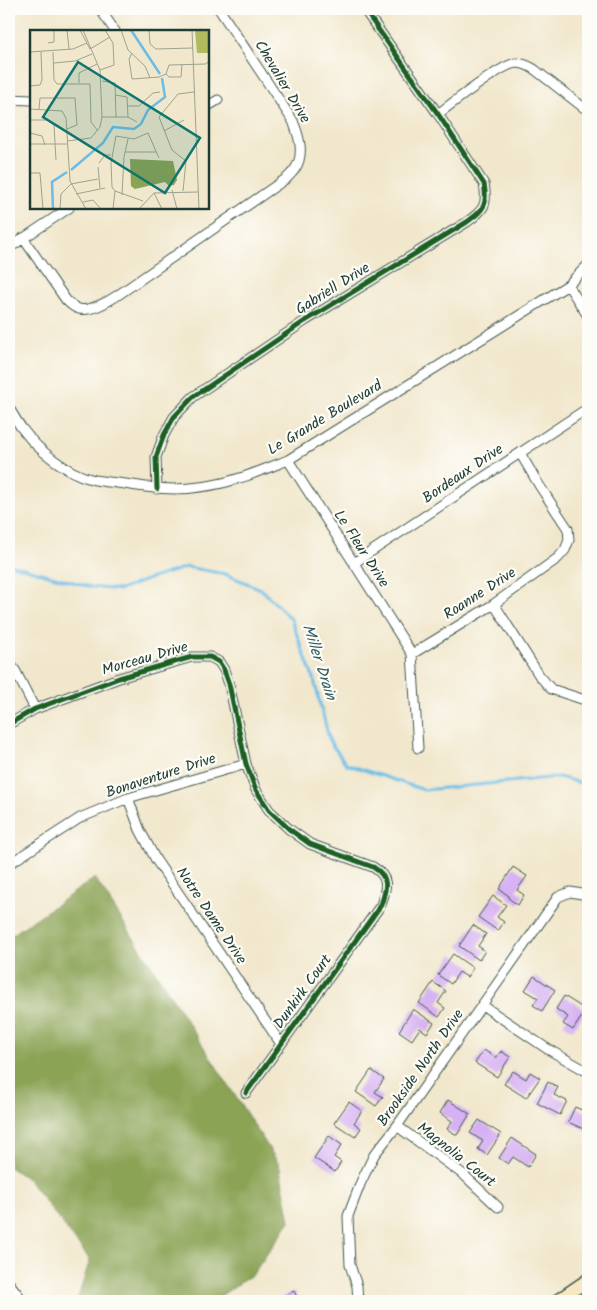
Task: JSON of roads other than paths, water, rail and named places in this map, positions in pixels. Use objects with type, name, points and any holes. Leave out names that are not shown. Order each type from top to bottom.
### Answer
[{"type":"street","points":[[100,9],[114,30]]},
{"type":"street","name":"Chevalier Drive","points":[[23,238],[66,300],[81,310],[105,303],[118,295],[288,178],[296,168],[299,160],[300,144],[298,134],[220,9]]},
{"type":"street","name":"Gabriell Drive","points":[[157,489],[156,457],[164,435],[174,417],[193,397],[305,321],[468,222],[480,213],[485,206],[484,184],[438,114],[364,9]]},
{"type":"street","points":[[438,114],[480,83],[508,65],[517,63],[534,69],[588,111]]},
{"type":"street","points":[[9,99],[30,100]]},
{"type":"street","points":[[209,105],[218,100]]},
{"type":"street","points":[[9,248],[67,209]]},
{"type":"street","name":"Le Grande Boulevard","points":[[9,408],[24,432],[39,447],[70,470],[90,479],[157,489],[200,488],[247,475],[288,460],[568,285],[588,265]]},
{"type":"street","points":[[568,285],[588,316]]},
{"type":"street","name":"Bordeaux Drive","points":[[354,563],[588,408]]},
{"type":"street","name":"Roanne Drive","points":[[412,654],[494,604],[558,558],[565,550],[569,540],[568,529],[520,453]]},
{"type":"street","name":"Le Fleur Drive","points":[[288,460],[412,654]]},
{"type":"street","points":[[494,604],[551,689],[588,701]]},
{"type":"street","points":[[412,654],[418,748]]},
{"type":"street","name":"Morceau Drive","points":[[9,724],[35,709],[119,678],[192,657],[210,657],[219,662],[229,684],[246,764],[256,790],[270,810],[289,829],[310,844],[373,867],[380,872],[385,880],[386,888],[381,905]]},
{"type":"street","points":[[9,663],[15,670],[35,709]]},
{"type":"street","name":"Bonaventure Drive","points":[[9,864],[80,818],[128,798],[246,764]]},
{"type":"street","name":"Notre Dame Drive","points":[[128,798],[140,830],[156,860],[281,1044]]},
{"type":"street","name":"Brookside North Drive","points":[[358,1301],[357,1286],[350,1265],[348,1216],[374,1155],[397,1126],[558,896],[570,892],[588,895]]},
{"type":"street","name":"Dunkirk Court","points":[[246,1093],[381,905]]},
{"type":"street","points":[[482,1005],[546,1048],[588,1072]]},
{"type":"street","name":"Magnolia Court","points":[[397,1126],[464,1174],[498,1207]]},
{"type":"street","points":[[558,1301],[588,1280]]},
{"type":"street","points":[[9,1283],[23,1301]]},
{"type":"waterway","name":"Miller Drain","points":[[9,564],[91,587],[120,590],[187,567],[225,574],[261,589],[291,619],[314,680],[330,742],[346,764],[424,790],[559,777],[588,785]]}]
